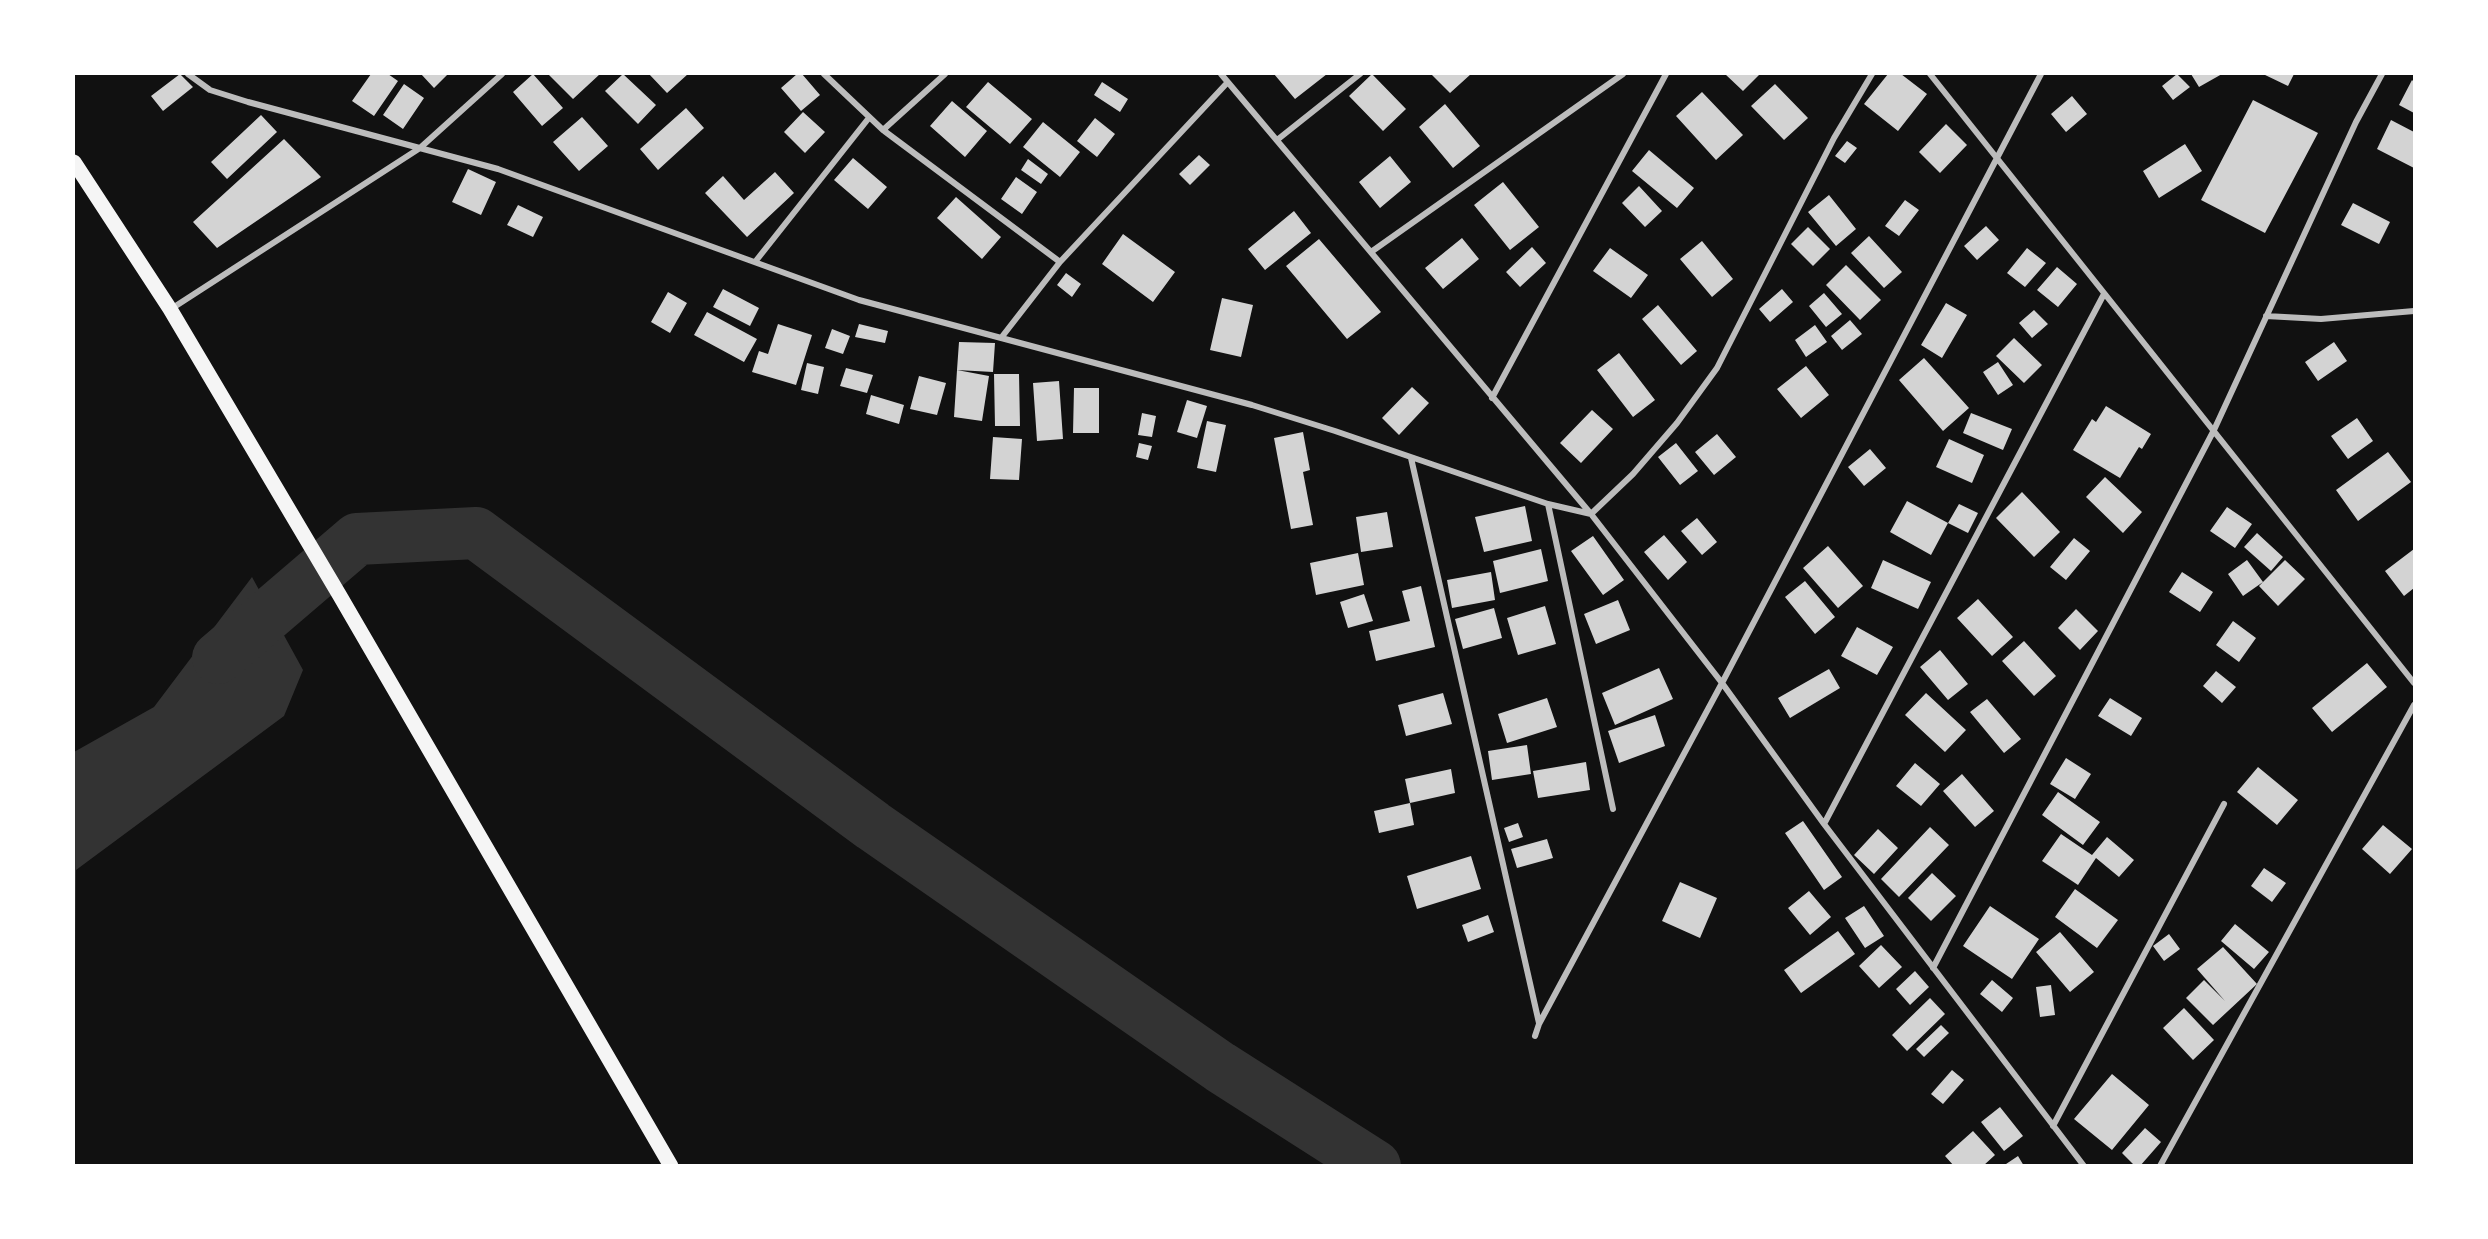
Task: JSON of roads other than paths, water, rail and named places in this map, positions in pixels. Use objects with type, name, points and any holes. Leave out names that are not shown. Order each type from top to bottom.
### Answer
[{"type":"main road","points":[[74,162],[170,309],[340,596],[671,1166]]},
{"type":"street","points":[[188,74],[210,90],[248,102],[498,169],[859,300],[1252,405],[1548,504],[1591,514]]},
{"type":"street","points":[[170,309],[420,148],[502,74]]},
{"type":"street","points":[[824,74],[868,119],[1060,262]]},
{"type":"street","points":[[882,130],[945,74]]},
{"type":"street","points":[[1221,74],[1591,514],[1722,683],[1824,824],[2084,1166]]},
{"type":"street","points":[[1277,140],[1360,74]]},
{"type":"street","points":[[1371,252],[1623,74]]},
{"type":"street","points":[[1492,398],[1666,74]]},
{"type":"street","points":[[1591,514],[1633,474],[1677,423],[1716,368],[1834,138],[1872,74]]},
{"type":"street","points":[[1930,74],[2415,683]]},
{"type":"street","points":[[1535,1036],[1539,1024],[1722,683],[1998,160],[2041,74]]},
{"type":"street","points":[[1933,968],[2214,430],[2356,122],[2382,74]]},
{"type":"street","points":[[1001,338],[1060,262],[1227,83]]},
{"type":"street","points":[[755,262],[868,119]]},
{"type":"street","points":[[1824,824],[2104,294]]},
{"type":"street","points":[[2266,316],[2321,319],[2415,311]]},
{"type":"street","points":[[1411,458],[1539,1024]]},
{"type":"street","points":[[1548,504],[1613,809]]},
{"type":"street","points":[[2160,1166],[2415,705]]},
{"type":"street","points":[[2053,1126],[2224,804]]},
{"type":"waterway","points":[[218,658],[357,539],[476,533],[873,826],[1220,1067],[1375,1166]]}]
